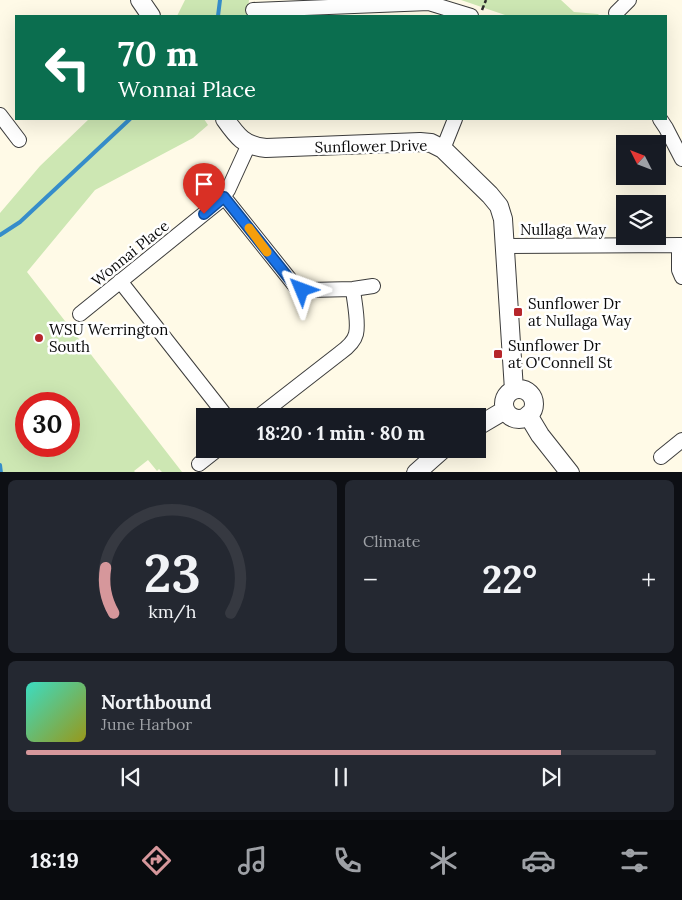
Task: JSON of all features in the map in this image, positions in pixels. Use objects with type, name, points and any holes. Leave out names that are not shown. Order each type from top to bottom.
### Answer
[{"type":"street","points":[[140,0],[150,15]]},
{"type":"street","points":[[616,13],[629,0]]},
{"type":"street","points":[[253,10],[276,5],[429,3],[468,15]]},
{"type":"street","points":[[0,115],[19,140]]},
{"type":"street","points":[[226,120],[234,133],[249,144]]},
{"type":"street","points":[[443,149],[455,120]]},
{"type":"street","points":[[661,120],[682,159]]},
{"type":"street","name":"Sunflower Drive","points":[[249,144],[266,148],[420,142],[431,143],[443,149],[490,195],[499,206],[504,220],[514,390]]},
{"type":"street","name":"Wonnai Place","points":[[80,314],[224,197],[249,144]]},
{"type":"street","points":[[224,197],[296,287],[302,290],[309,290],[353,289],[373,286]]},
{"type":"street","points":[[680,245],[679,270],[682,277]]},
{"type":"street","name":"Nullaga Way","points":[[505,246],[680,245]]},
{"type":"street","points":[[120,281],[220,408]]},
{"type":"street","points":[[269,408],[348,347],[353,340],[357,325],[353,289]]},
{"type":"street","points":[[514,390],[527,391],[532,398],[533,407],[528,415],[524,417],[515,418],[505,410],[504,400],[514,390]]},
{"type":"street","points":[[486,421],[505,410]]},
{"type":"street","points":[[528,415],[540,435],[570,472]]},
{"type":"street","points":[[661,457],[682,440]]},
{"type":"street","points":[[199,464],[207,458]]},
{"type":"street","points":[[416,472],[432,458]]},
{"type":"green space","points":[[185,0],[249,0],[247,15],[178,15]]},
{"type":"green space","points":[[461,0],[561,0],[574,12],[599,15],[505,15]]},
{"type":"green space","points":[[88,120],[205,120],[208,125],[193,138],[95,190],[27,272],[182,472],[162,472],[159,469],[157,471],[148,460],[135,472],[0,472],[0,213],[40,166]]},
{"type":"waterway","points":[[218,15],[220,0]]},
{"type":"waterway","points":[[0,235],[20,222],[129,120]]},
{"type":"waterway","points":[[0,465],[1,472]]},
{"type":"slow traffic","points":[[249,228],[267,252]]},
{"type":"place","name":"Sunflower Dr at Nullaga Way","points":[[518,312]]},
{"type":"place","name":"WSU Werrington South","points":[[39,338]]},
{"type":"place","name":"Sunflower Dr at O'Connell St","points":[[498,354]]},
{"type":"route","points":[[204,214],[224,197],[296,287],[302,290]]}]
